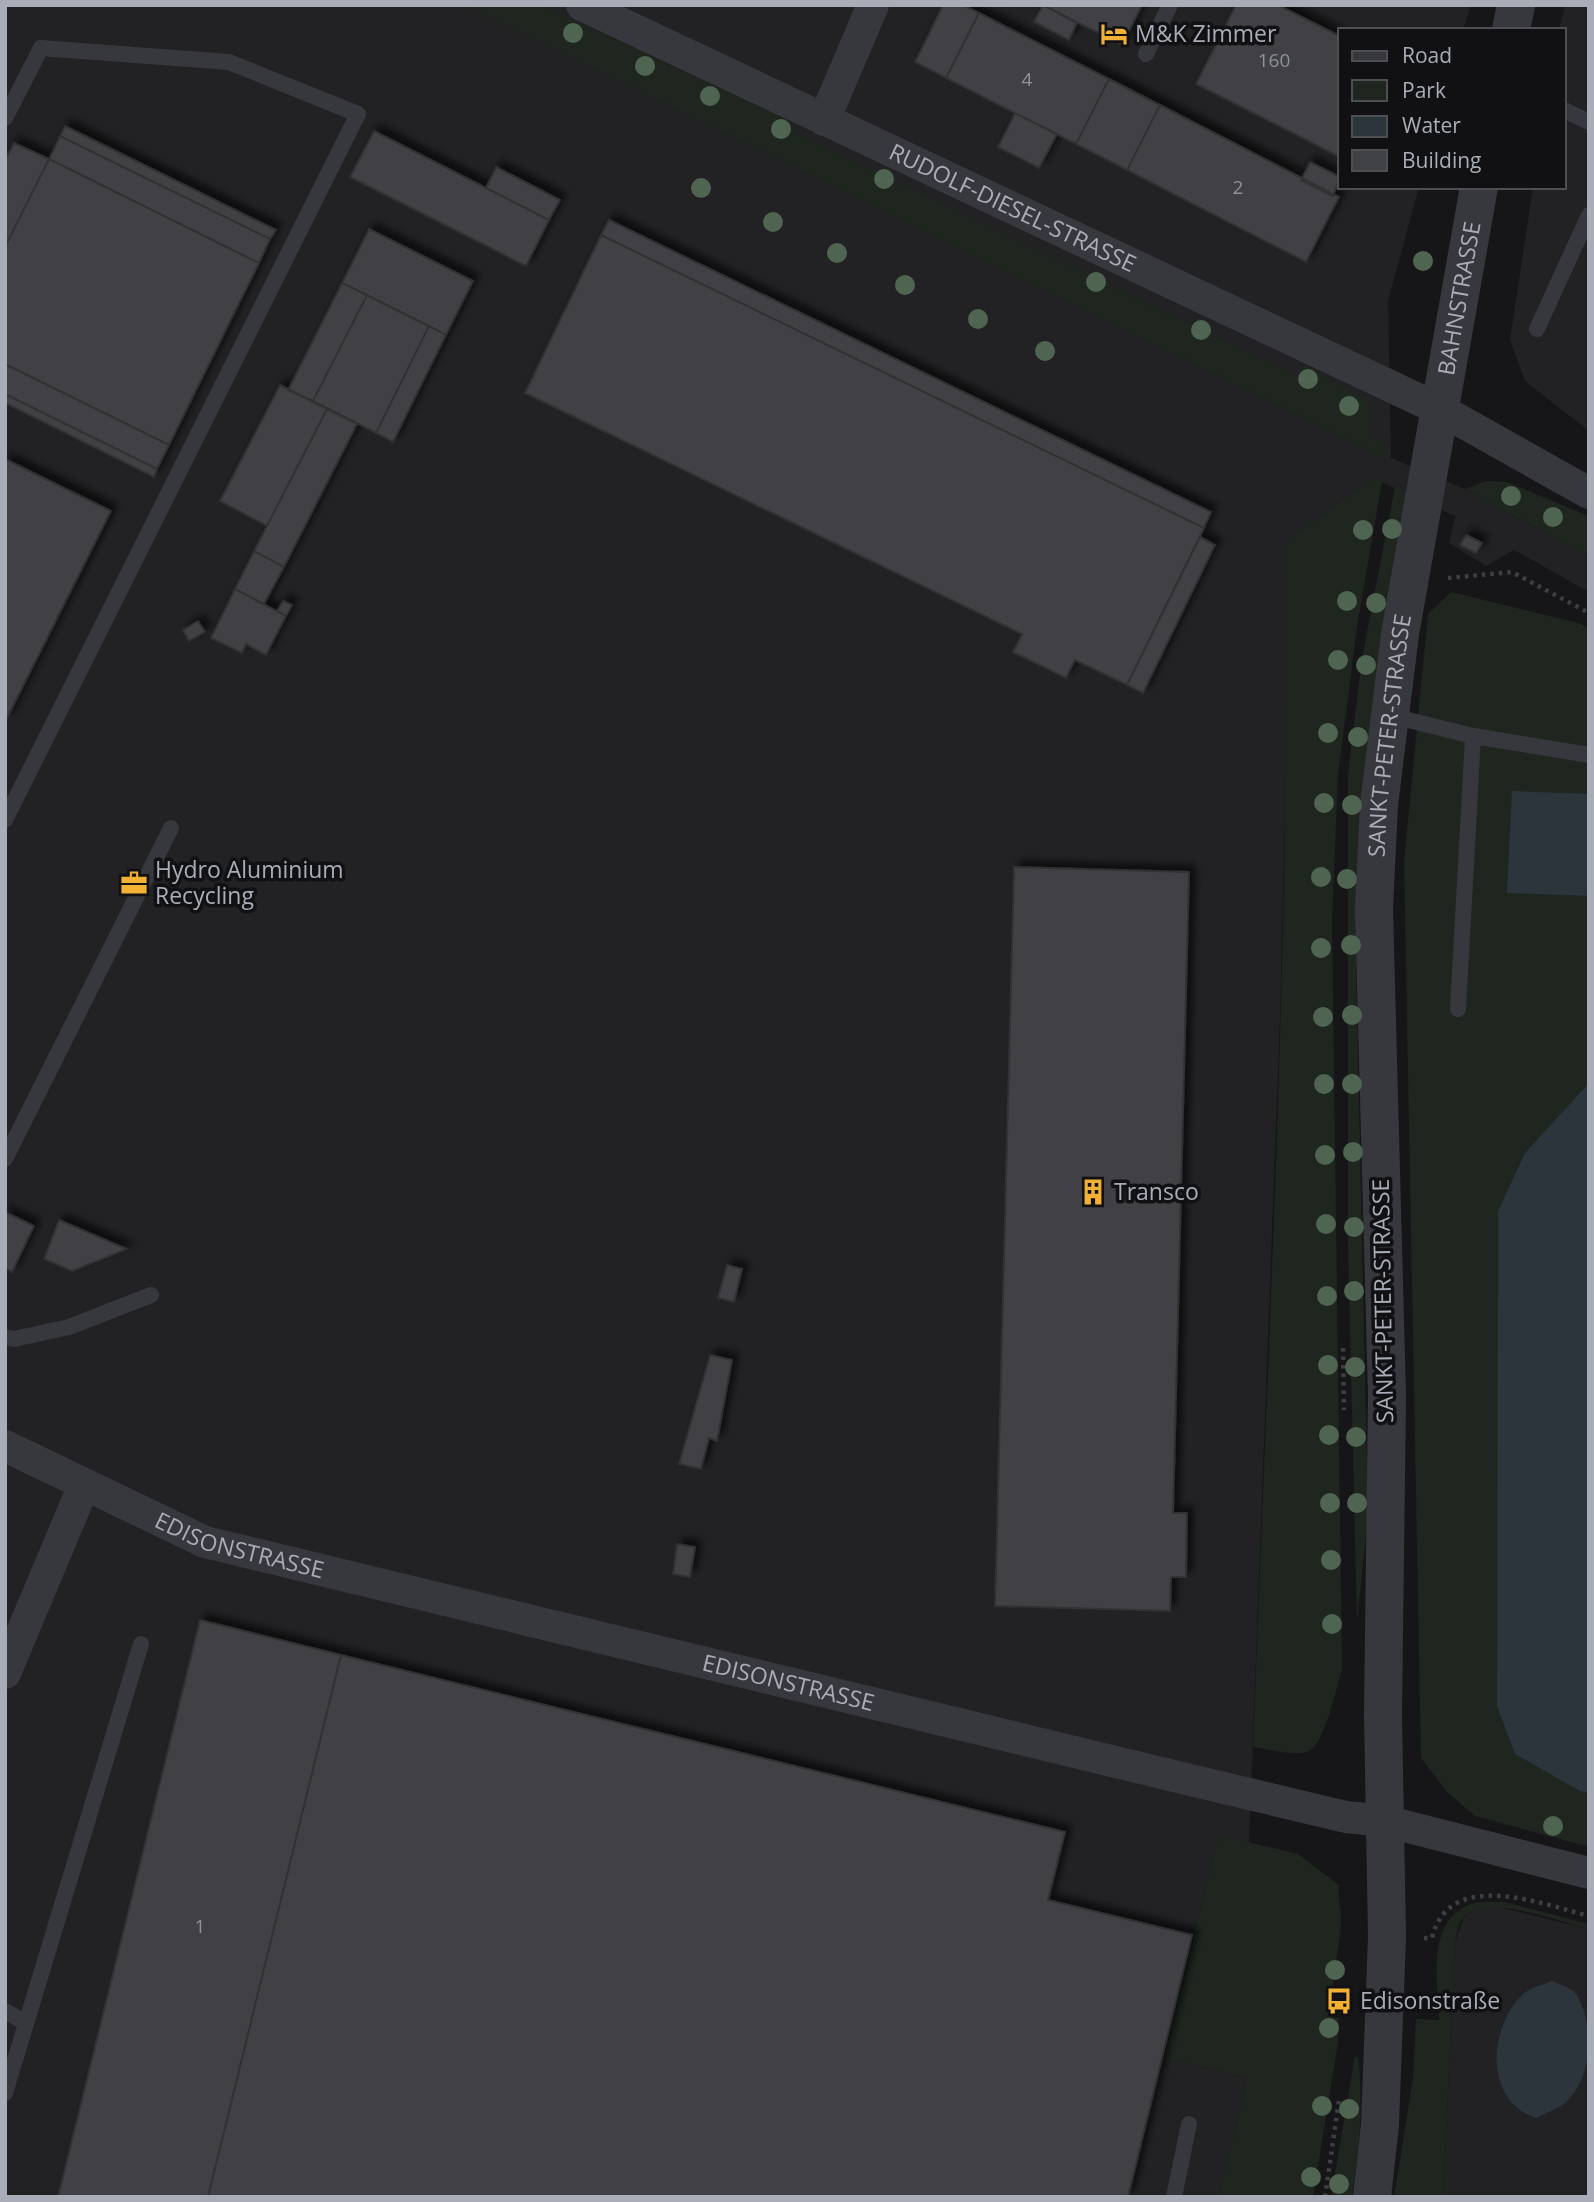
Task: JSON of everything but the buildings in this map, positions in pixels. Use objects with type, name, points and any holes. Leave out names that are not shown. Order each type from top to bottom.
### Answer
[{"type":"street","name":"RUDOLF-DIESEL-STRASSE","points":[[582,5],[1441,410],[1589,493]]},
{"type":"street","points":[[824,120],[873,5]]},
{"type":"street","points":[[1511,28],[1516,5]]},
{"type":"street","name":"BAHNSTRASSE","points":[[1441,410],[1479,189]]},
{"type":"street","name":"SANKT-PETER-STRASSE","points":[[1372,2197],[1380,2125],[1387,1937],[1383,1714],[1387,1396],[1374,909],[1379,805],[1388,715],[1407,589],[1441,410]]},
{"type":"street","name":"EDISONSTRASSE","points":[[5,1446],[205,1542],[1346,1817],[1385,1821],[1589,1873]]},
{"type":"street","points":[[5,1673],[84,1485]]},
{"type":"lane","points":[[1146,54],[1170,5]]},
{"type":"lane","points":[[5,118],[41,48],[229,62],[358,114],[5,820]]},
{"type":"lane","points":[[1566,111],[1589,122]]},
{"type":"lane","points":[[1538,329],[1589,215]]},
{"type":"lane","points":[[1388,715],[1473,736],[1589,755]]},
{"type":"lane","points":[[1458,1009],[1473,736]]},
{"type":"lane","points":[[5,1158],[171,828]]},
{"type":"lane","points":[[5,1337],[14,1339],[69,1327],[151,1295]]},
{"type":"lane","points":[[5,2093],[141,1644]]},
{"type":"lane","points":[[5,2011],[26,2023]]},
{"type":"lane","points":[[1174,2197],[1189,2124]]},
{"type":"path","points":[[1407,589],[1455,576],[1512,572],[1589,613]]},
{"type":"path","points":[[1387,1937],[1432,1938],[1435,1924],[1453,1907],[1479,1895],[1506,1895],[1589,1916]]},
{"type":"shaded area","points":[[5,5],[1471,5],[1464,28],[1338,28],[1338,189],[1418,189],[1388,301],[1391,458],[1465,489],[1589,557],[1589,592],[1514,550],[1486,566],[1449,543],[1455,516],[1373,478],[1286,540],[1288,685],[1280,1020],[1249,1843],[1218,1835],[1164,2058],[1247,2078],[1218,2197],[5,2197]]},
{"type":"shaded area","points":[[1565,5],[1589,5],[1589,431],[1525,381],[1510,340],[1533,189],[1566,189],[1566,28],[1559,28]]},
{"type":"shaded area","points":[[1494,1906],[1589,1929],[1589,2197],[1443,2197],[1455,1943],[1464,1917],[1474,1910]]},
{"type":"green space","points":[[465,5],[542,5],[716,87],[793,115],[788,129],[1298,376],[1305,365],[1373,402],[1369,434],[1389,450],[1386,459]]},
{"type":"green space","points":[[1373,478],[1382,482],[1357,626],[1338,776],[1332,921],[1342,1669],[1329,1714],[1315,1746],[1303,1753],[1289,1753],[1253,1747],[1281,993],[1285,842],[1286,540]]},
{"type":"green space","points":[[1486,481],[1507,482],[1589,516],[1589,557],[1465,489]]},
{"type":"green space","points":[[1395,487],[1407,493],[1356,966],[1368,1516],[1357,1622],[1348,1247],[1348,774],[1362,658]]},
{"type":"green space","points":[[1451,592],[1579,623],[1589,629],[1589,1847],[1475,1816],[1447,1792],[1421,1758],[1404,861],[1428,614]]},
{"type":"green space","points":[[1218,1835],[1298,1854],[1339,1885],[1341,1923],[1331,2005],[1331,2017],[1339,2018],[1338,2042],[1313,2197],[1218,2197],[1247,2078],[1164,2058]]},
{"type":"green space","points":[[1505,1902],[1589,1924],[1589,1929],[1506,1908],[1474,1911],[1461,1920],[1455,1943],[1443,2197],[1394,2197],[1413,2078],[1416,2019],[1439,2020],[1437,1954],[1440,1938],[1446,1924],[1456,1912],[1471,1904]]},
{"type":"green space","points":[[1355,2056],[1358,2058],[1360,2076],[1361,2110],[1352,2197],[1331,2197]]},
{"type":"water","points":[[1512,791],[1589,794],[1589,896],[1507,893]]},
{"type":"water","points":[[1589,1083],[1589,1793],[1580,1791],[1515,1754],[1497,1706],[1498,1211],[1525,1153]]},
{"type":"water","points":[[1552,1981],[1576,1994],[1586,2020],[1588,2050],[1582,2079],[1575,2091],[1556,2109],[1536,2118],[1519,2109],[1507,2096],[1500,2081],[1498,2044],[1511,2009],[1522,1995]]},
{"type":"place","name":"M&K Zimmer","points":[[1114,34]]},
{"type":"place","name":"Hydro Aluminium Recycling","points":[[134,883]]},
{"type":"place","name":"Transco","points":[[1093,1192]]},
{"type":"place","name":"Edisonstraße","points":[[1339,2001]]}]
